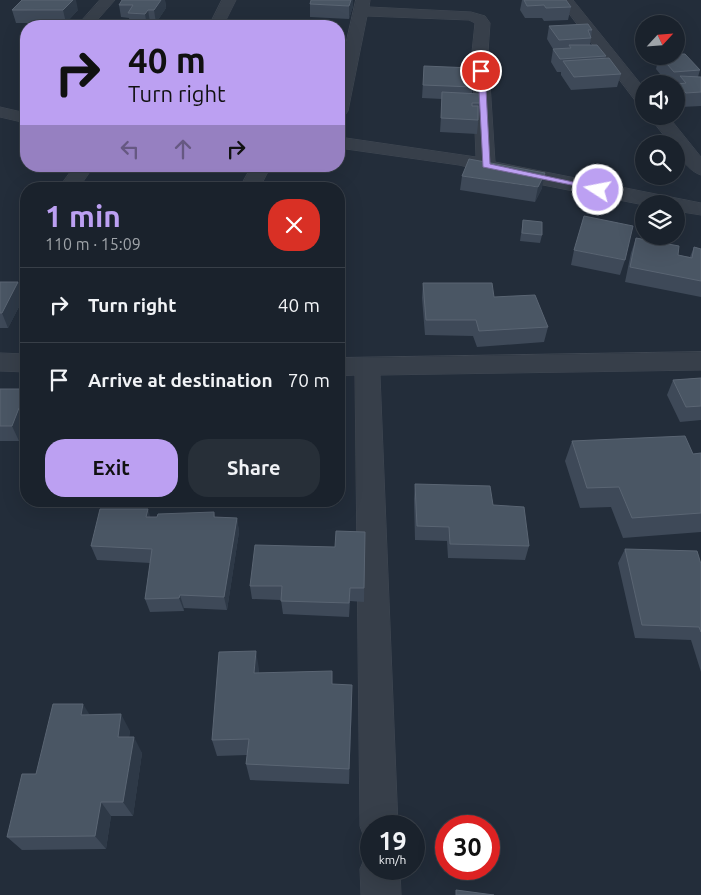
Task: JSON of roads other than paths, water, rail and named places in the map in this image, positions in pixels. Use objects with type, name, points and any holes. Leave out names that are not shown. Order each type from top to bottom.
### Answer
[{"type":"street","points":[[90,20],[108,0]]},
{"type":"street","points":[[219,20],[229,0]]},
{"type":"street","points":[[566,0],[635,88]]},
{"type":"street","points":[[345,83],[362,5],[471,16],[480,19],[483,23],[480,52],[486,165]]},
{"type":"street","points":[[0,112],[20,116]]},
{"type":"street","points":[[665,125],[701,168]]},
{"type":"street","points":[[345,144],[459,158],[542,179],[635,197]]},
{"type":"street","points":[[73,182],[81,172]]},
{"type":"street","points":[[685,206],[701,209]]},
{"type":"street","points":[[378,815],[353,367],[701,360]]},
{"type":"street","points":[[0,362],[20,363]]},
{"type":"street","points":[[380,880],[380,895]]}]
